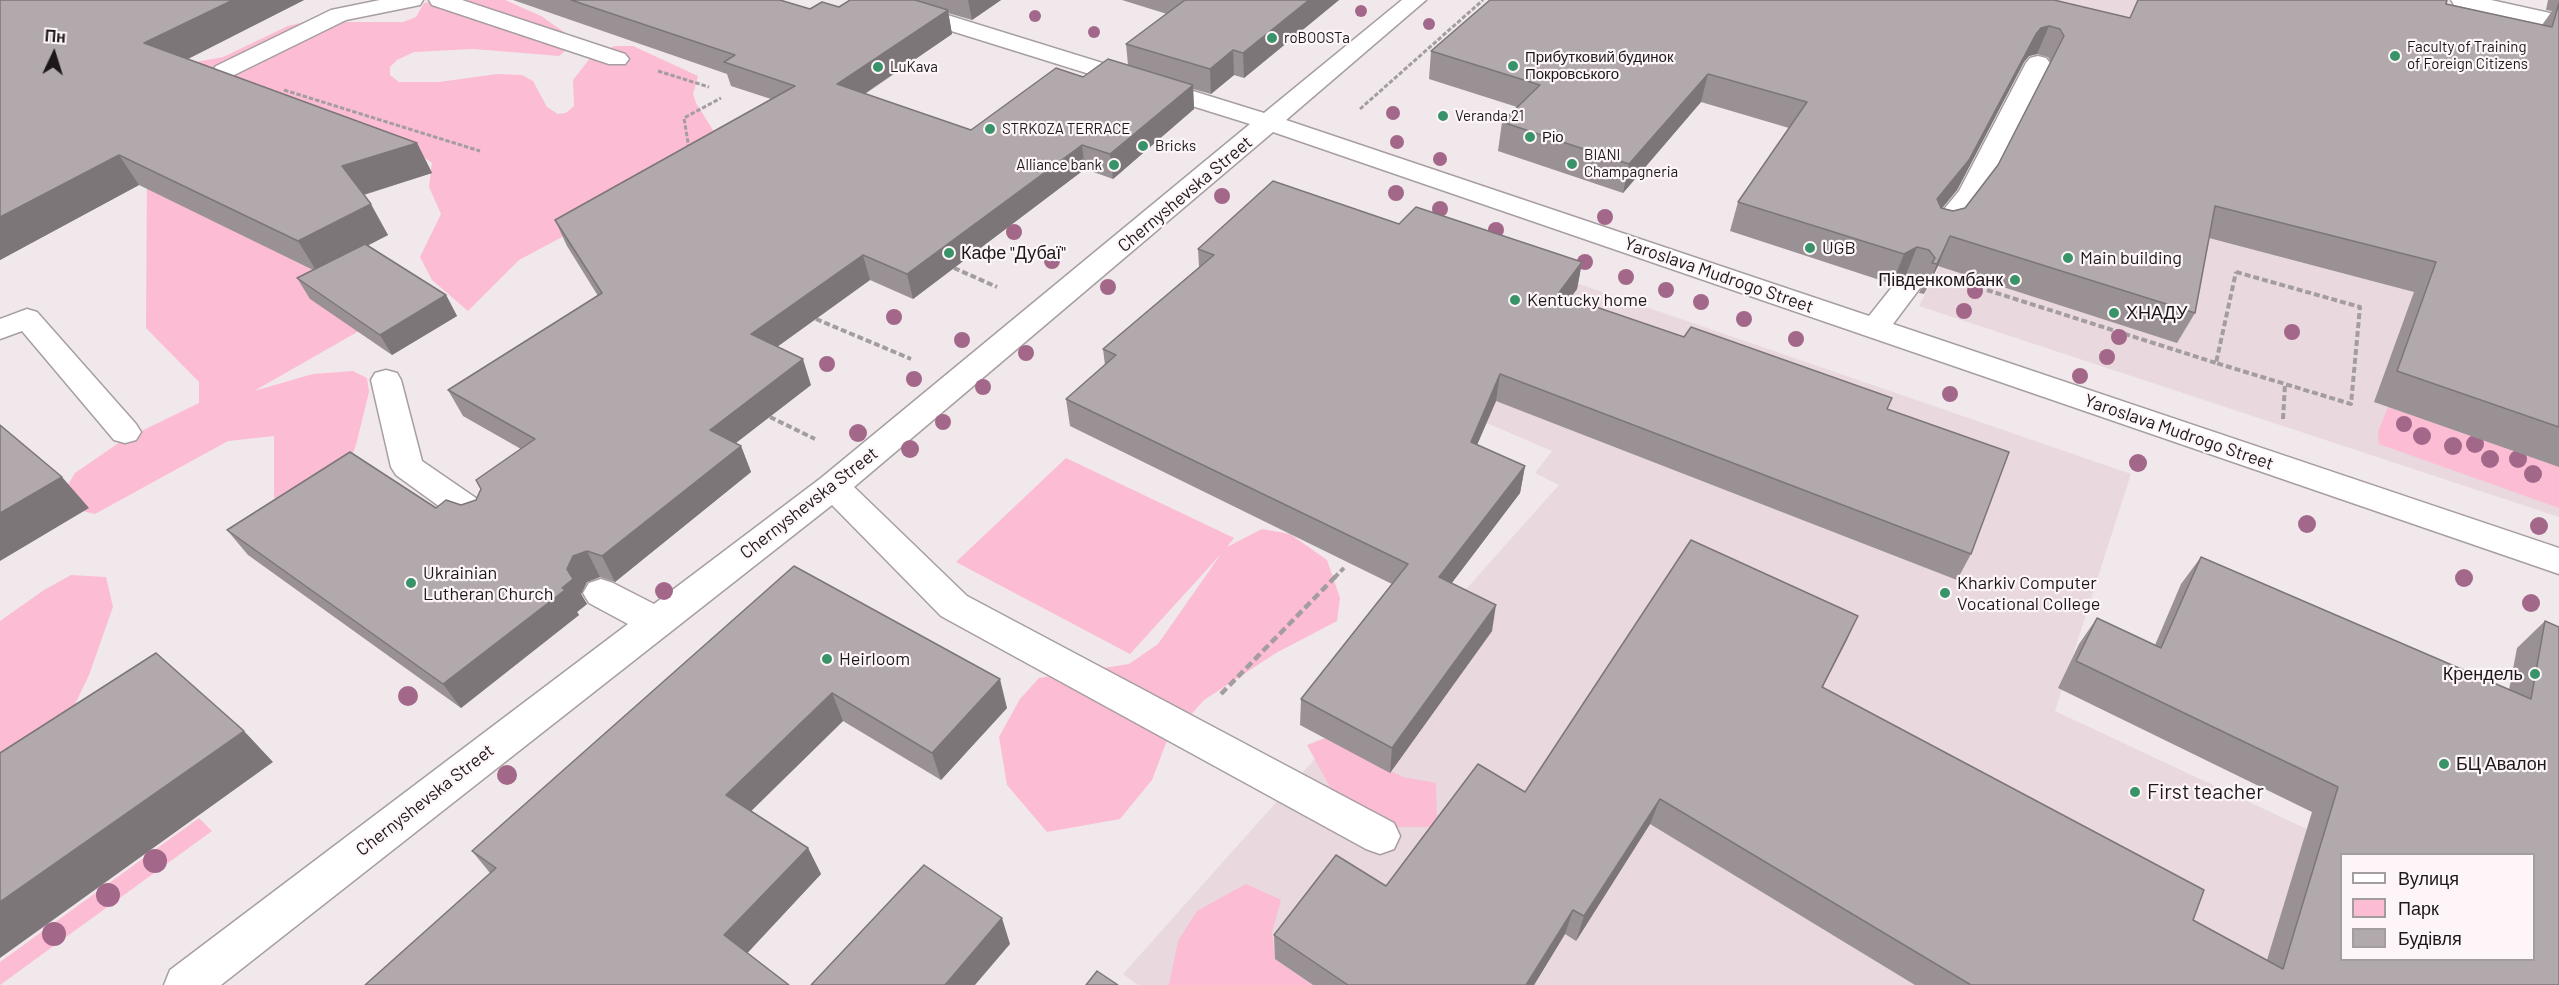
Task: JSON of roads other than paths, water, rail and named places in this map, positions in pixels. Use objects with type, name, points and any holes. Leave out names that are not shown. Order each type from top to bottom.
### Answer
[{"type":"street","points":[[224,71],[339,15],[412,0]]},
{"type":"street","points":[[440,0],[617,59]]},
{"type":"street","name":"Yaroslava Mudrogo Street","points":[[876,0],[1271,123],[2559,561]]},
{"type":"street","name":"Chernyshevska Street","points":[[186,985],[833,486],[1271,123],[1415,0]]},
{"type":"street","points":[[2462,0],[2517,6],[2559,22]]},
{"type":"street","points":[[1941,230],[1971,193],[2038,63]]},
{"type":"street","points":[[1875,328],[1906,288]]},
{"type":"street","points":[[0,330],[27,318],[125,432]]},
{"type":"street","points":[[386,380],[407,467],[477,516]]},
{"type":"street","points":[[833,486],[954,606],[1380,836]]},
{"type":"street","points":[[601,593],[656,622]]},
{"type":"place","name":"roBOOSTa","points":[[1272,38]]},
{"type":"place","name":"Faculty of Training of Foreign Citizens","points":[[2395,56]]},
{"type":"place","name":"Прибутковий будинок Покровського","points":[[1513,66]]},
{"type":"place","name":"LuKava","points":[[878,67]]},
{"type":"place","name":"Veranda 21","points":[[1443,116]]},
{"type":"place","name":"STRKOZA TERRACE","points":[[990,129]]},
{"type":"place","name":"Ріо","points":[[1530,137]]},
{"type":"place","name":"Bricks","points":[[1143,146]]},
{"type":"place","name":"BIANI Champagneria","points":[[1572,164]]},
{"type":"place","name":"Alliance bank","points":[[1114,165]]},
{"type":"place","name":"UGB","points":[[1810,248]]},
{"type":"place","name":"Кафе \"Дубаї\"","points":[[949,253]]},
{"type":"place","name":"Main building","points":[[2068,258]]},
{"type":"place","name":"Південкомбанк","points":[[2015,280]]},
{"type":"place","name":"Kentucky home","points":[[1515,300]]},
{"type":"place","name":"ХНАДУ","points":[[2114,313]]},
{"type":"place","name":"Ukrainian Lutheran Church","points":[[411,583]]},
{"type":"place","name":"Kharkiv Computer Vocational College","points":[[1945,593]]},
{"type":"place","name":"Heirloom","points":[[827,659]]},
{"type":"place","name":"Крендель","points":[[2535,674]]},
{"type":"place","name":"БЦ Авалон","points":[[2444,764]]},
{"type":"place","name":"First teacher","points":[[2135,792]]}]
